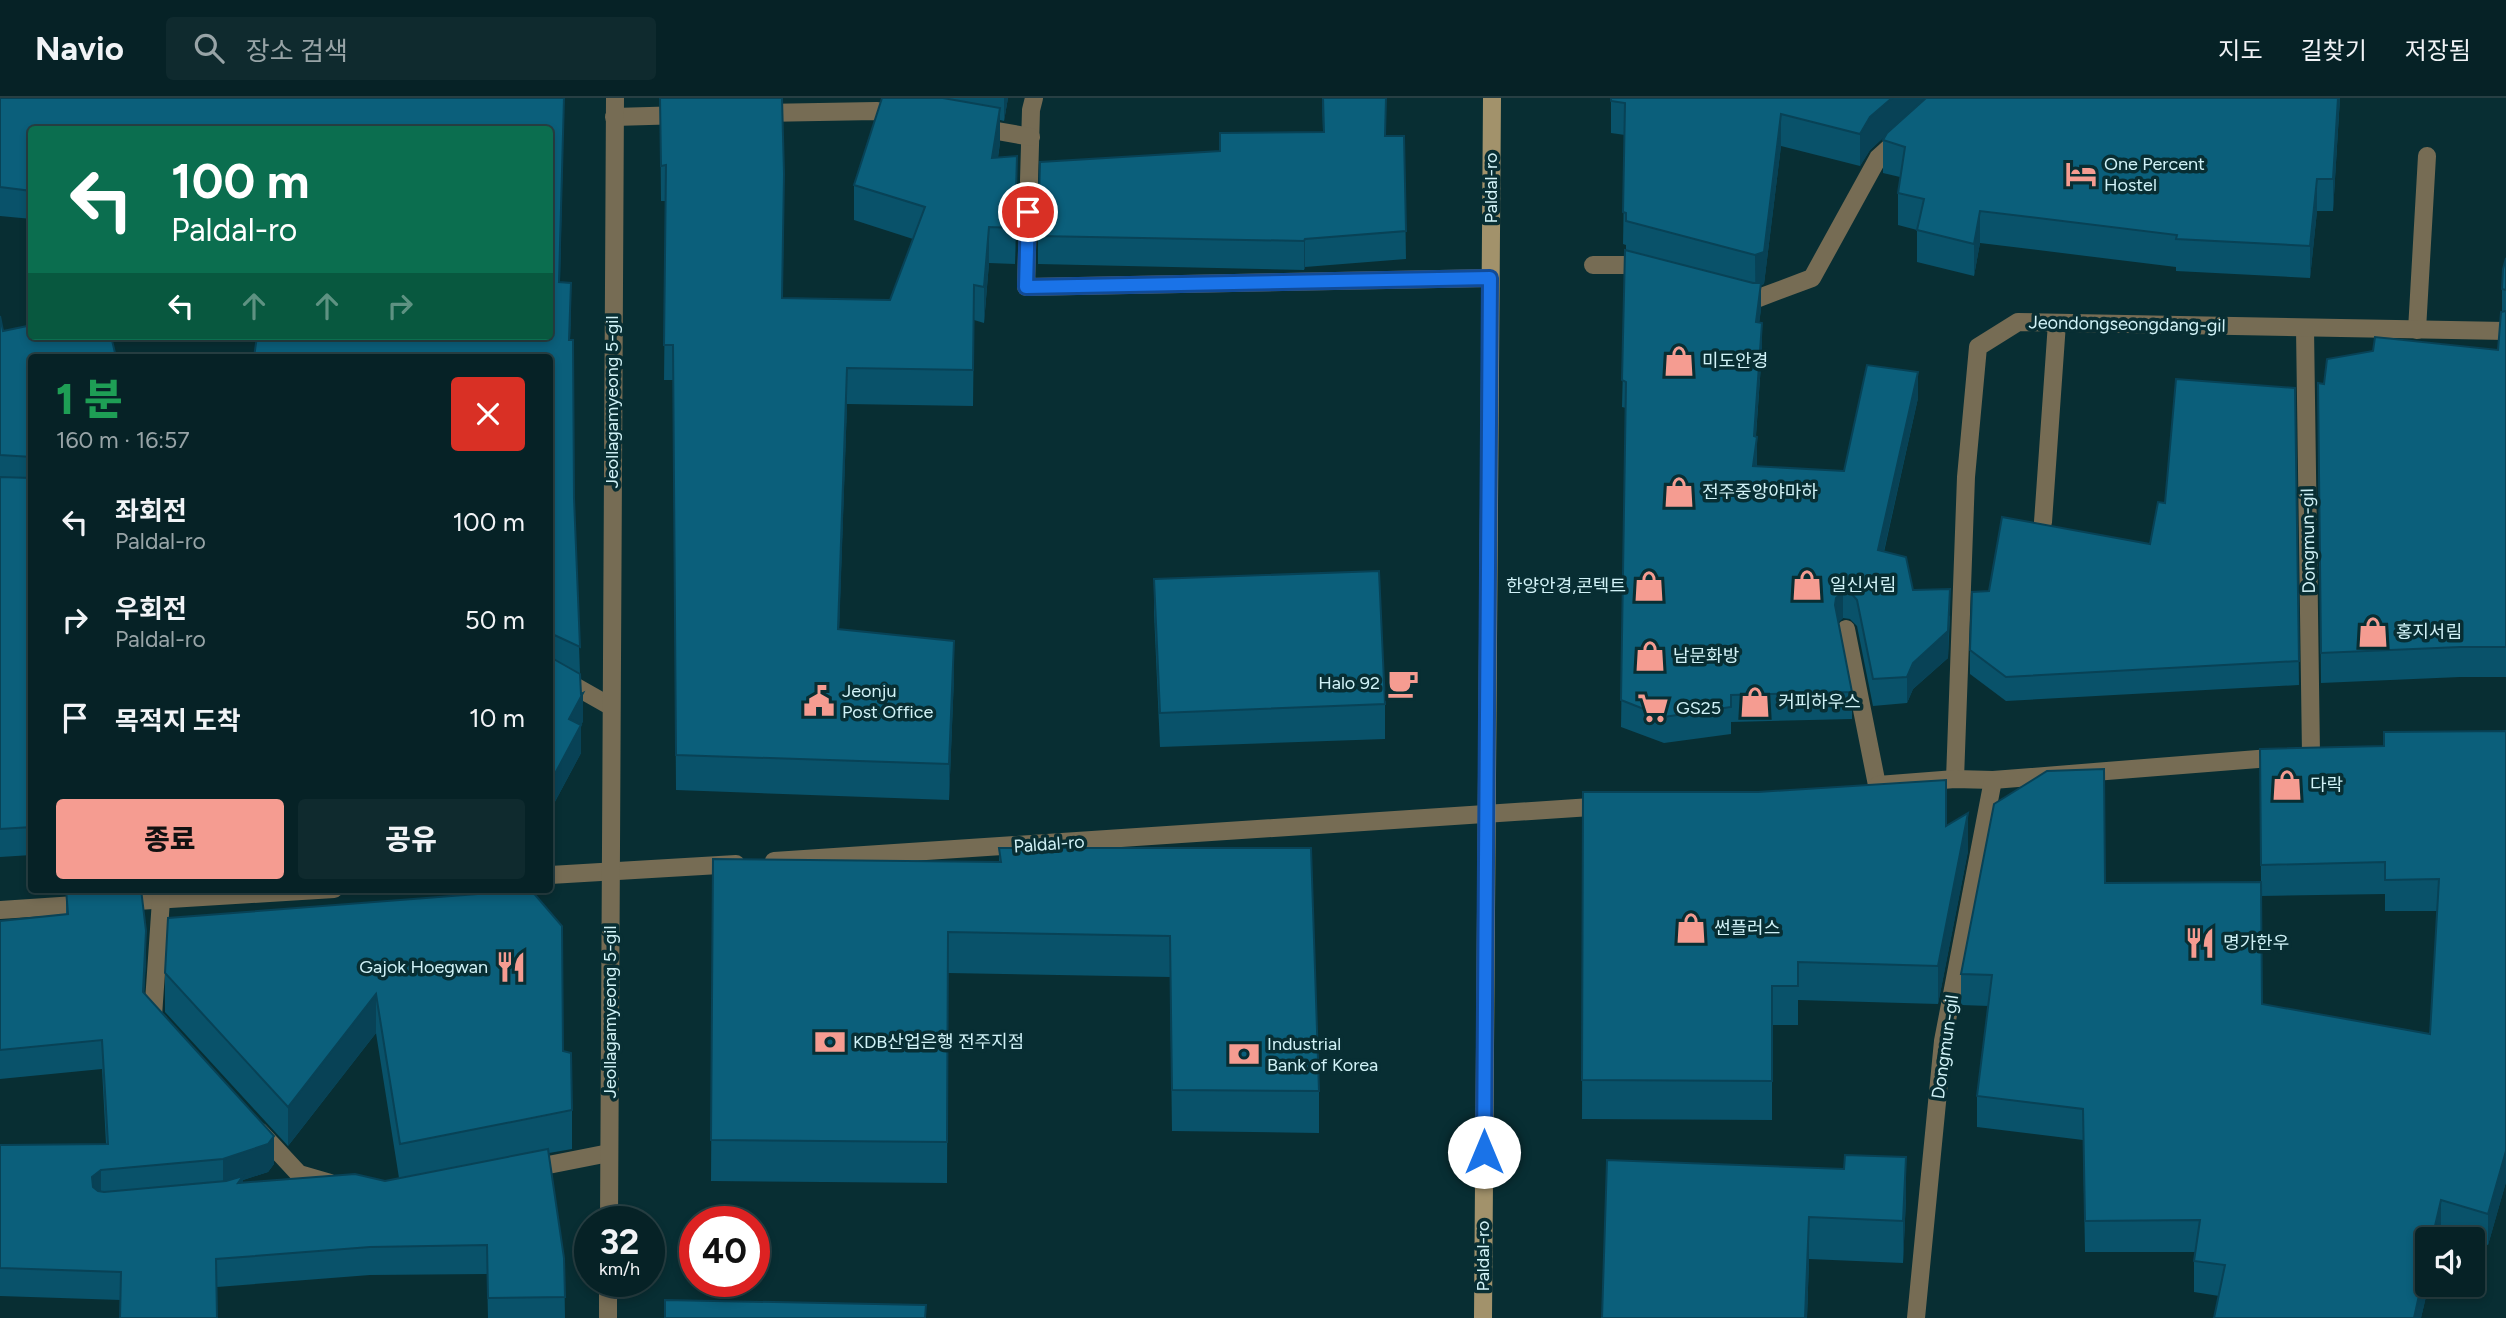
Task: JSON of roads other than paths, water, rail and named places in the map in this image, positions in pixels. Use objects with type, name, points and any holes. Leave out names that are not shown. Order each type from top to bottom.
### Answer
[{"type":"street","name":"Jeollagamyeong 5-gil","points":[[609,1206],[615,98]]},
{"type":"street","points":[[1034,98],[1026,287],[1490,278]]},
{"type":"street","name":"Paldal-ro","points":[[1483,1318],[1492,98]]},
{"type":"street","points":[[738,114],[876,111],[914,117]]},
{"type":"street","points":[[614,117],[696,115]]},
{"type":"street","points":[[966,126],[1031,137]]},
{"type":"street","points":[[1717,289],[1755,299],[1812,278],[1878,158],[1909,130]]},
{"type":"street","points":[[2417,330],[2427,156]]},
{"type":"street","points":[[1593,265],[1626,265],[1665,275]]},
{"type":"street","name":"Jeondongseongdang-gil","points":[[1955,779],[1966,477],[1978,347],[2018,322],[2506,331]]},
{"type":"street","points":[[2043,522],[2057,323]]},
{"type":"street","name":"Dongmun-gil","points":[[1846,629],[1870,786],[1955,779],[1993,780],[2318,754],[2305,328]]},
{"type":"street","points":[[553,674],[610,706]]},
{"type":"street","name":"Dongmun-gil","points":[[1916,1318],[1942,1041],[1993,780]]},
{"type":"street","points":[[1486,816],[1629,804]]},
{"type":"street","name":"Paldal-ro","points":[[611,872],[1486,816]]},
{"type":"street","points":[[553,875],[611,872]]},
{"type":"street","points":[[0,910],[271,893]]},
{"type":"street","points":[[161,900],[153,1016],[171,1035]]},
{"type":"street","points":[[244,1115],[293,1176],[347,1188]]},
{"type":"street","points":[[516,1172],[609,1153]]},
{"type":"street","points":[[608,1297],[608,1318]]},
{"type":"place","name":"One Percent Hostel","points":[[2081,174]]},
{"type":"place","name":"미도안경","points":[[1679,361]]},
{"type":"place","name":"전주중앙야마하","points":[[1679,492]]},
{"type":"place","name":"일신서림","points":[[1807,585]]},
{"type":"place","name":"한양안경,콘텍트","points":[[1649,586]]},
{"type":"place","name":"홍지서림","points":[[2373,632]]},
{"type":"place","name":"남문화방","points":[[1650,656]]},
{"type":"place","name":"Halo 92","points":[[1403,683]]},
{"type":"place","name":"Jeonju Post Office","points":[[819,701]]},
{"type":"place","name":"커피하우스","points":[[1755,702]]},
{"type":"place","name":"GS25","points":[[1653,708]]},
{"type":"place","name":"다락","points":[[2287,785]]},
{"type":"place","name":"썬플러스","points":[[1691,928]]},
{"type":"place","name":"명가한우","points":[[2200,943]]},
{"type":"place","name":"Gajok Hoegwan","points":[[511,967]]},
{"type":"place","name":"KDB산업은행 전주지점","points":[[830,1042]]},
{"type":"place","name":"Industrial Bank of Korea","points":[[1244,1054]]}]
